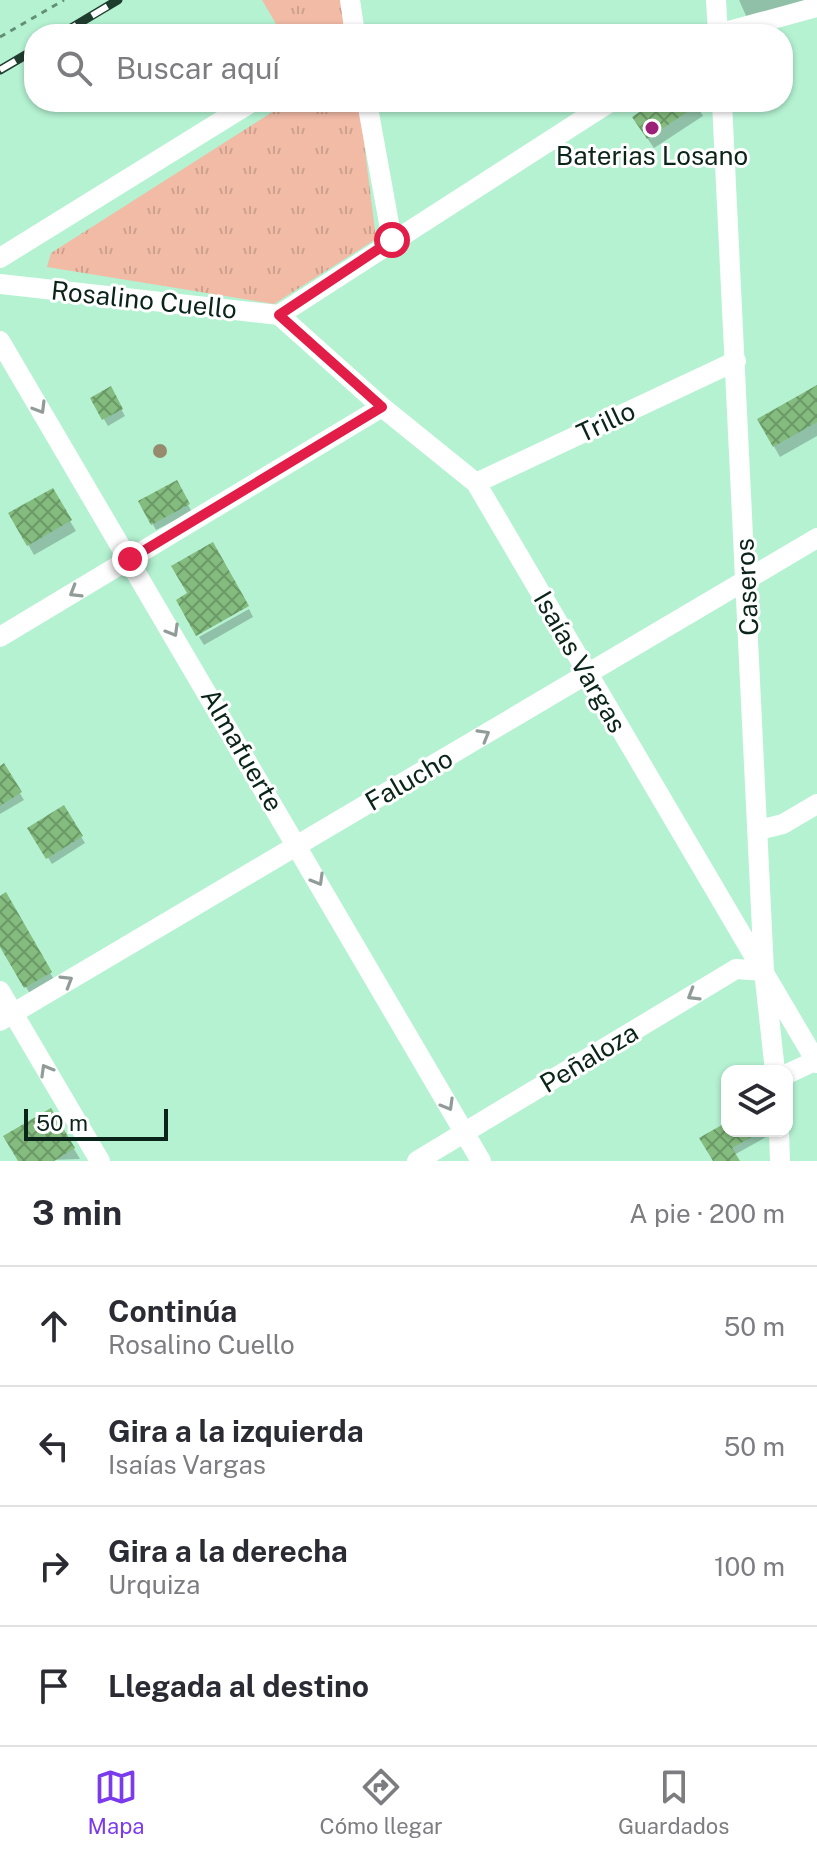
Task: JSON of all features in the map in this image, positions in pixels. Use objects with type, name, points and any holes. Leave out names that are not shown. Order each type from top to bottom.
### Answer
[{"type":"street","points":[[350,0],[354,24]]},
{"type":"street","points":[[716,0],[717,24]]},
{"type":"street","points":[[755,24],[817,7]]},
{"type":"street","points":[[0,258],[236,112]]},
{"type":"street","points":[[369,112],[392,240]]},
{"type":"street","points":[[279,315],[594,112]]},
{"type":"street","name":"Caseros","points":[[723,112],[764,971],[774,1065]]},
{"type":"street","name":"Rosalino Cuello","points":[[0,284],[279,315]]},
{"type":"street","name":"Isaías Vargas","points":[[279,315],[382,407],[476,483],[817,1061]]},
{"type":"street","name":"Almafuerte","points":[[0,341],[481,1161]]},
{"type":"street","name":"Trillo","points":[[476,483],[736,361]]},
{"type":"street","points":[[0,637],[382,407]]},
{"type":"street","name":"Falucho","points":[[6,1017],[817,538]]},
{"type":"street","points":[[759,830],[783,824],[817,804]]},
{"type":"street","name":"Peñaloza","points":[[417,1161],[736,969],[764,971]]},
{"type":"street","points":[[0,991],[6,1017],[100,1161]]},
{"type":"street","points":[[793,1071],[817,1061]]},
{"type":"street","points":[[779,1137],[780,1161]]},
{"type":"path","points":[[0,37],[64,0]]},
{"type":"green space","points":[[262,0],[341,0],[343,24],[276,24]]},
{"type":"green space","points":[[272,112],[360,112],[376,239],[274,304],[47,267],[51,253]]},
{"type":"building","name":"Baterias Losano","points":[[639,112],[687,112],[647,139],[632,117]]},
{"type":"building","points":[[817,385],[817,422],[773,447],[757,419]]},
{"type":"building","points":[[111,386],[123,409],[102,420],[90,398]]},
{"type":"building","points":[[177,480],[190,504],[151,525],[138,501]]},
{"type":"building","points":[[53,488],[72,520],[27,546],[8,513]]},
{"type":"building","points":[[213,542],[249,606],[196,636],[176,600],[187,593],[171,566]]},
{"type":"building","points":[[4,763],[22,792],[0,806],[0,766]]},
{"type":"building","points":[[64,805],[83,836],[46,859],[27,828]]},
{"type":"building","points":[[6,892],[52,972],[24,988],[0,947],[0,896]]},
{"type":"building","points":[[51,1108],[75,1148],[54,1161],[18,1161],[3,1136]]},
{"type":"building","points":[[721,1125],[721,1137],[751,1137],[732,1148],[740,1161],[713,1161],[699,1138]]},
{"type":"railway","points":[[78,24],[118,0]]},
{"type":"railway","points":[[0,70],[24,56]]},
{"type":"place","name":"Baterias Losano","points":[[652,128]]},
{"type":"route","points":[[130,559],[382,407],[279,315],[392,240]]}]
